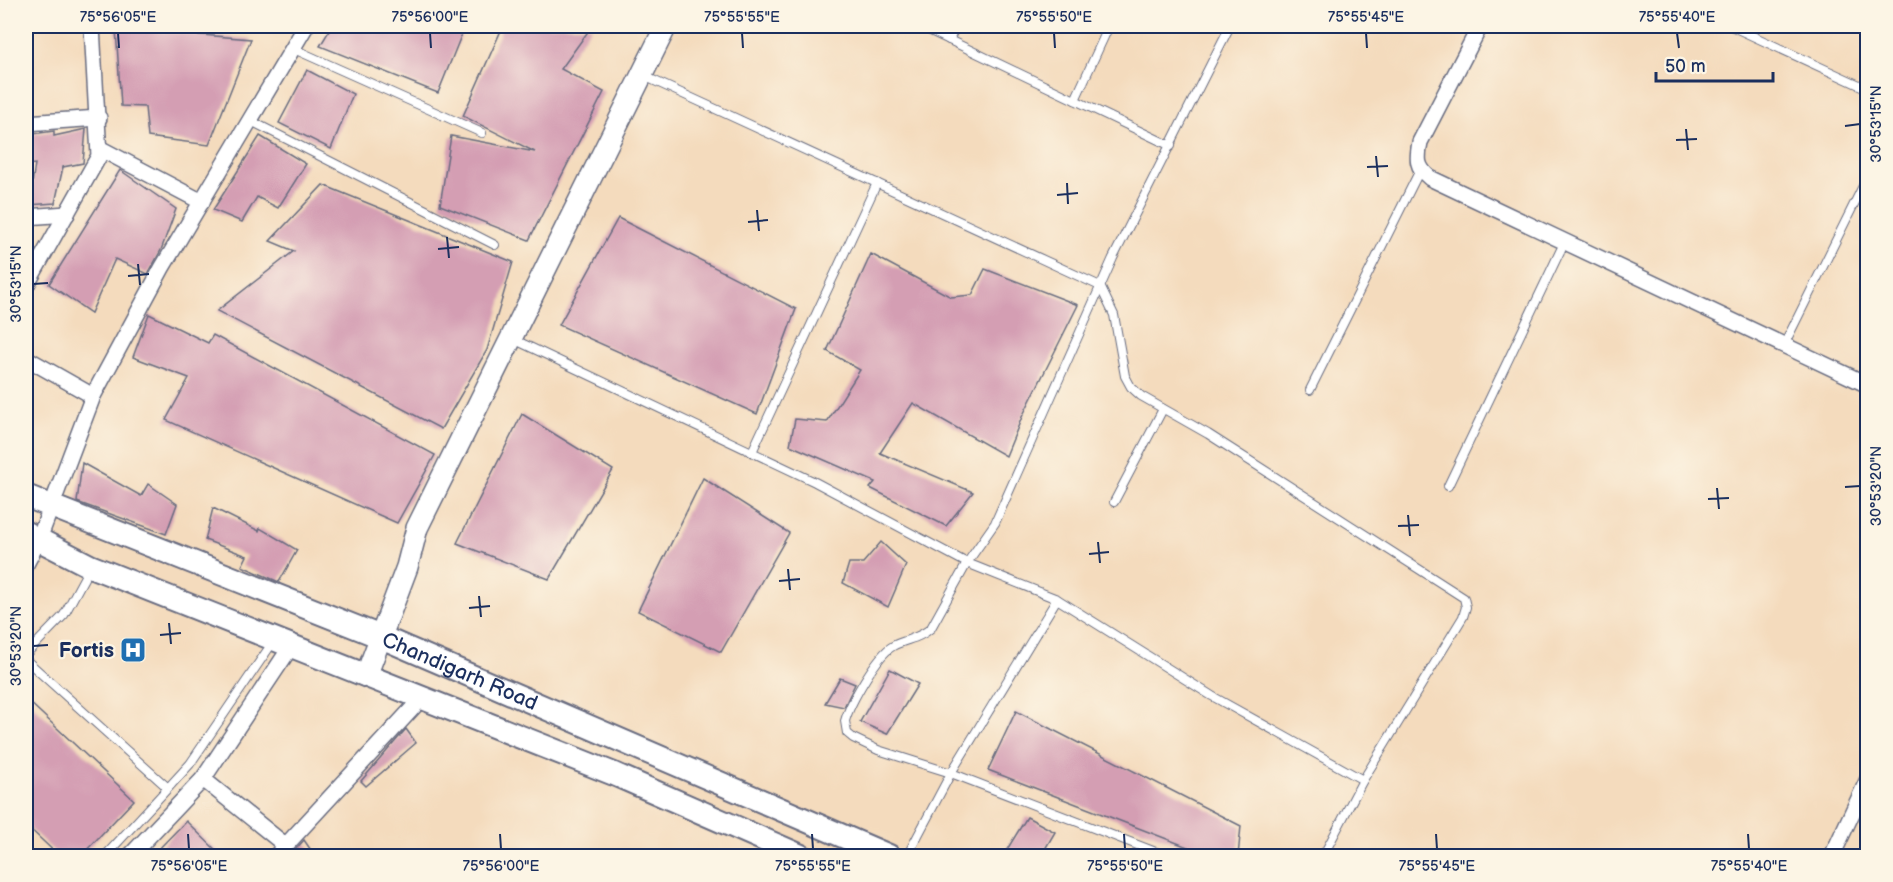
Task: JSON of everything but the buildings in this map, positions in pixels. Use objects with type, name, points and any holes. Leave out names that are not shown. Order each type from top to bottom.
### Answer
[{"type":"main road","name":"Chandigarh Road","points":[[26,496],[381,637],[889,856]]},
{"type":"main road","name":"Chandigarh Road","points":[[32,536],[90,566],[614,774],[801,856]]},
{"type":"street","points":[[26,286],[98,162],[101,149],[92,26]]},
{"type":"street","points":[[26,564],[32,536],[51,507],[93,396],[162,268],[306,26]]},
{"type":"street","points":[[366,676],[407,567],[417,528],[666,26]]},
{"type":"street","points":[[1479,26],[1420,142],[1417,159],[1420,170],[1430,178],[1564,243],[1868,385]]},
{"type":"street","points":[[26,123],[99,118]]},
{"type":"street","points":[[101,149],[202,202]]},
{"type":"street","points":[[26,217],[67,214]]},
{"type":"street","points":[[26,358],[93,396]]},
{"type":"street","points":[[130,856],[203,779],[284,642]]},
{"type":"street","points":[[203,779],[281,851],[422,698]]},
{"type":"street","points":[[1832,856],[1868,779]]},
{"type":"lane","points":[[920,26],[1171,146]]},
{"type":"lane","points":[[949,40],[956,26]]},
{"type":"lane","points":[[1076,100],[1109,26]]},
{"type":"lane","points":[[1166,856],[951,773],[878,750],[847,732],[845,721],[883,654],[894,645],[922,637],[931,628],[967,563],[995,523],[1100,286],[1230,26]]},
{"type":"lane","points":[[1731,26],[1868,89]]},
{"type":"lane","points":[[294,48],[482,133]]},
{"type":"lane","points":[[642,75],[1100,286],[1114,315],[1124,369],[1131,387],[1141,396],[1208,434],[1460,594],[1466,602],[1463,617],[1363,780],[1323,856]]},
{"type":"lane","points":[[251,121],[495,245]]},
{"type":"lane","points":[[1310,390],[1420,170]]},
{"type":"lane","points":[[1784,345],[1868,176]]},
{"type":"lane","points":[[752,452],[877,183]]},
{"type":"lane","points":[[1448,486],[1564,243]]},
{"type":"lane","points":[[511,338],[752,452],[967,563],[1057,599],[1212,696],[1363,780]]},
{"type":"lane","points":[[1114,502],[1163,409]]},
{"type":"lane","points":[[26,654],[64,615],[90,566]]},
{"type":"lane","points":[[908,856],[951,773],[1057,599]]},
{"type":"lane","points":[[105,856],[190,765],[284,642]]},
{"type":"lane","points":[[26,660],[168,788]]},
{"type":"place","name":"Fortis","points":[[133,650]]}]
